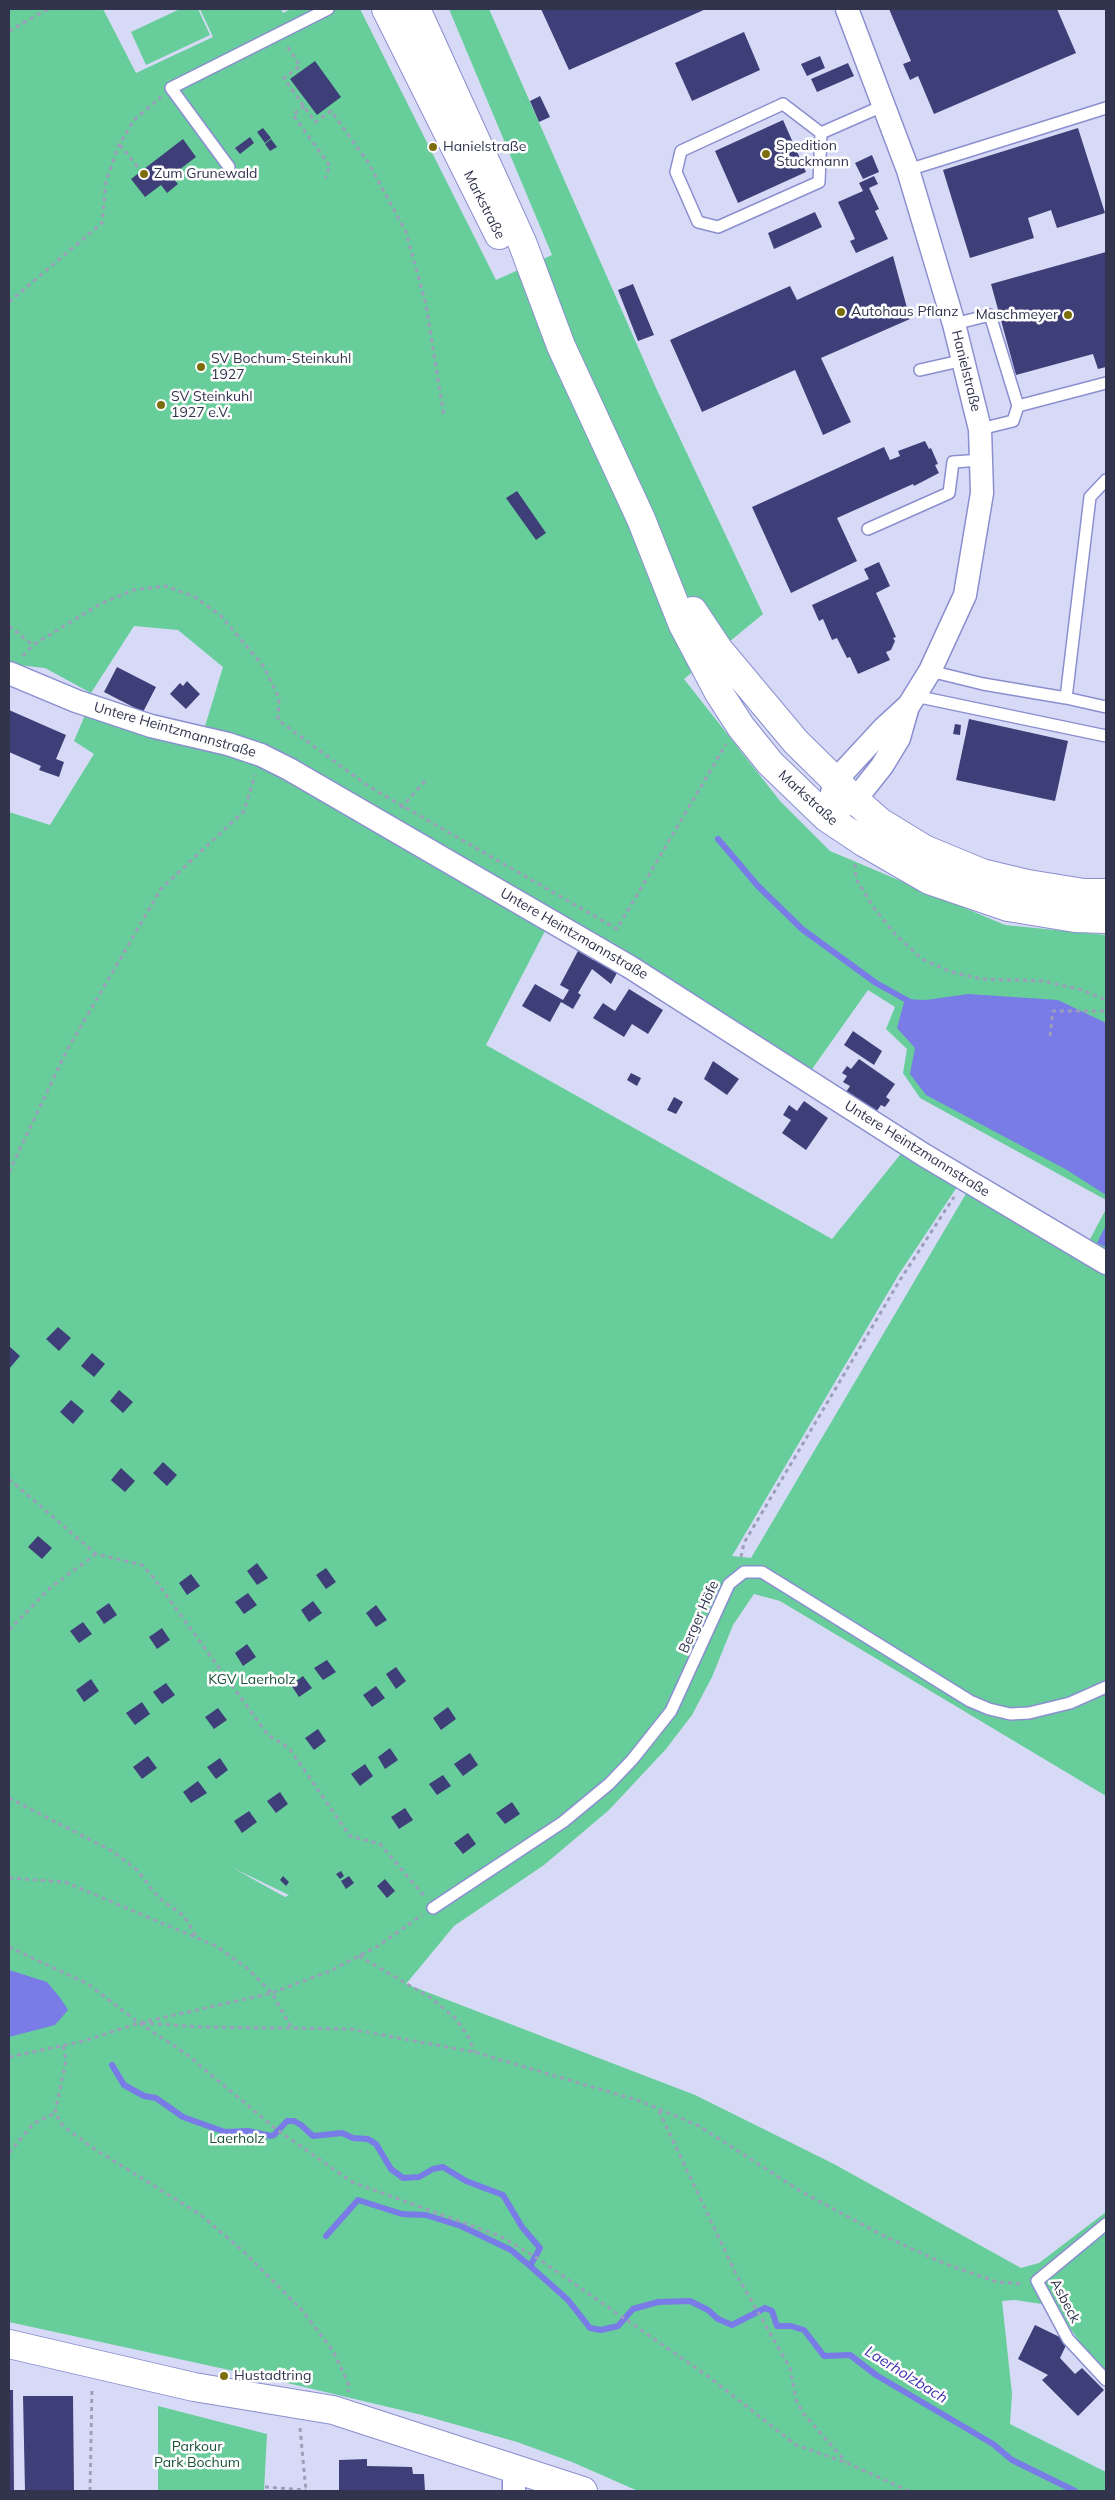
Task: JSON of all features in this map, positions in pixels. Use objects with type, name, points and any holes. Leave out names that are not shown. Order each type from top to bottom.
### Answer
[{"type":"main road","name":"Markstraße","points":[[386,9],[506,249],[561,346]]},
{"type":"main road","name":"Markstraße","points":[[416,9],[522,242],[561,346],[640,519],[682,625],[719,693],[741,727],[770,763],[826,817],[865,843],[930,880],[1008,907],[1075,918],[1106,920]]},
{"type":"main road","name":"Markstraße","points":[[640,519],[696,615],[719,650],[796,742],[854,800],[880,822],[924,849],[982,873],[1028,884],[1084,893],[1106,893]]},
{"type":"main road","points":[[9,2344],[194,2387],[345,2414],[514,2479],[582,2491]]},
{"type":"street","name":"Hanielstraße","points":[[826,817],[854,800],[882,766],[899,738],[912,701],[930,671],[965,595],[982,494],[980,429],[954,324],[908,170],[885,105],[847,9]]},
{"type":"street","name":"Untere Heintzmannstraße","points":[[9,673],[76,701],[151,726],[228,744],[261,755],[325,788],[386,826],[630,967],[924,1155],[1106,1263]]},
{"type":"street","name":"Hanielstraße","points":[[826,817],[835,781],[912,701]]},
{"type":"lane","points":[[228,168],[171,88],[328,9]]},
{"type":"lane","points":[[783,104],[821,133],[819,182],[718,227],[698,222],[676,172],[681,151],[783,104]]},
{"type":"lane","points":[[821,133],[885,105]]},
{"type":"lane","points":[[908,170],[1106,108]]},
{"type":"lane","points":[[954,324],[990,315],[1018,406],[1013,421],[980,429]]},
{"type":"lane","points":[[920,370],[964,360]]},
{"type":"lane","points":[[1018,406],[1106,383]]},
{"type":"lane","points":[[868,530],[949,493],[953,462],[982,460]]},
{"type":"lane","points":[[1066,698],[1090,497],[1106,480]]},
{"type":"lane","points":[[930,671],[983,684],[1106,707]]},
{"type":"lane","points":[[912,701],[1106,736]]},
{"type":"lane","name":"Berger Höfe","points":[[433,1908],[564,1822],[609,1784],[632,1760],[671,1711],[729,1584],[744,1572],[762,1572],[970,1701],[1000,1713],[1029,1713],[1052,1708],[1070,1703],[1106,1687]]},
{"type":"lane","name":"Asbeck","points":[[1106,2224],[1037,2281],[1068,2339],[1106,2380]]},
{"type":"path","points":[[9,31],[48,9]]},
{"type":"path","points":[[280,32],[300,66],[284,78],[315,122],[331,111],[368,162],[406,232],[426,306],[444,416]]},
{"type":"path","points":[[9,302],[102,223],[106,181],[119,145],[134,120],[171,88]]},
{"type":"path","points":[[304,106],[294,115],[330,166],[324,178]]},
{"type":"path","points":[[119,145],[141,171]]},
{"type":"path","points":[[9,626],[32,646],[100,604],[133,590],[165,586],[195,597],[222,616],[264,667],[279,698],[278,720],[368,786],[402,807],[617,929],[713,764],[741,727]]},
{"type":"path","points":[[9,1172],[67,1050],[161,889],[244,811],[261,755]]},
{"type":"path","points":[[386,826],[425,781]]},
{"type":"path","points":[[865,843],[855,866],[856,879],[895,934],[922,960],[951,972],[982,979],[1043,981],[1082,990],[1106,1000]]},
{"type":"path","points":[[1050,1036],[1053,1011],[1106,1011]]},
{"type":"path","points":[[744,1543],[900,1280],[952,1200]]},
{"type":"path","points":[[9,1479],[96,1554],[142,1565],[153,1577],[268,1735],[289,1748],[350,1836],[380,1844],[433,1908],[378,1946],[359,1956],[330,1971],[272,1992],[139,2022],[62,2046],[9,2057]]},
{"type":"path","points":[[9,1630],[50,1588],[96,1554]]},
{"type":"path","points":[[9,1798],[112,1851],[137,1870],[160,1898],[184,1916],[196,1936]]},
{"type":"path","points":[[9,1878],[65,1882],[216,1946],[247,1968],[272,1992],[291,2028]]},
{"type":"path","points":[[9,1947],[88,1984],[185,2053],[278,2130],[352,2182],[500,2236],[535,2257],[709,2377],[796,2445],[847,2463],[908,2491]]},
{"type":"path","points":[[359,1956],[431,1998],[456,2019],[469,2038],[474,2052]]},
{"type":"path","points":[[139,2022],[202,2027],[350,2029],[474,2052],[640,2101],[699,2126],[802,2192],[882,2235],[943,2263],[997,2282],[1020,2286],[1037,2281]]},
{"type":"path","points":[[62,2046],[66,2060],[56,2113],[63,2126],[93,2148],[201,2215],[245,2253],[289,2297],[333,2351],[349,2385],[345,2414]]},
{"type":"path","points":[[658,2110],[735,2272],[790,2368],[796,2400],[803,2413],[847,2463]]},
{"type":"path","points":[[9,2154],[32,2124],[56,2113]]},
{"type":"path","points":[[90,2491],[92,2364]]},
{"type":"path","points":[[265,2487],[306,2491],[300,2429],[302,2405]]},
{"type":"green space","points":[[9,9],[103,9],[136,73],[213,37],[200,9],[281,9],[283,13],[291,9],[360,9],[496,280],[552,255],[449,9],[489,9],[656,388],[763,614],[684,679],[780,801],[830,851],[1005,925],[1106,935],[1106,1200],[920,1098],[903,1073],[907,1049],[886,1029],[895,1007],[868,990],[810,1072],[387,816],[374,831],[546,929],[486,1045],[832,1239],[904,1150],[959,1184],[899,1274],[732,1556],[751,1558],[967,1192],[1106,1275],[1106,1796],[780,1601],[754,1594],[733,1625],[712,1677],[692,1715],[666,1749],[609,1810],[544,1865],[454,1926],[406,1984],[695,2095],[834,2164],[1021,2268],[1039,2263],[1106,2212],[1106,2372],[1083,2347],[1055,2306],[1015,2300],[1002,2301],[1012,2394],[1010,2424],[1106,2472],[1106,2491],[638,2491],[572,2462],[517,2442],[422,2415],[279,2381],[281,2374],[269,2371],[266,2378],[9,2322],[9,812],[50,825],[94,754],[74,741],[85,715],[199,746],[223,667],[178,630],[134,626],[91,693],[45,668],[9,664]],"holes":[[[233,1868],[289,1895],[285,1897]]]},
{"type":"green space","points":[[180,9],[198,9],[210,35],[146,65],[131,32]]},
{"type":"green space","points":[[1106,1209],[1106,1253],[1088,1243]]},
{"type":"green space","name":"Parkour Park Bochum","points":[[158,2406],[267,2434],[264,2491],[158,2491]]},
{"type":"shaded area","points":[[968,994],[1058,1000],[1106,1023],[1106,1195],[1067,1170],[926,1095],[910,1074],[915,1048],[897,1028],[905,999],[926,1000]]},
{"type":"shaded area","points":[[1106,1225],[1106,1247],[1097,1243]]},
{"type":"shaded area","points":[[9,1970],[47,1982],[68,2010],[55,2025],[9,2037]]},
{"type":"building","points":[[541,9],[706,9],[569,70]]},
{"type":"building","points":[[889,9],[1057,9],[1076,53],[934,114],[918,76],[910,80],[903,64],[911,61]]},
{"type":"building","points":[[744,32],[760,70],[692,101],[675,63]]},
{"type":"building","points":[[820,56],[825,68],[807,76],[801,64]]},
{"type":"building","points":[[315,61],[341,97],[317,115],[290,79]]},
{"type":"building","points":[[848,63],[854,76],[817,92],[811,79]]},
{"type":"building","points":[[540,96],[550,117],[539,122],[530,101]]},
{"type":"building","points":[[783,120],[806,172],[738,203],[715,151]]},
{"type":"building","points":[[263,128],[271,138],[265,143],[257,132]]},
{"type":"building","points":[[1078,128],[1105,213],[1057,228],[1051,210],[1028,218],[1034,238],[970,258],[943,170]]},
{"type":"building","points":[[250,137],[254,143],[240,154],[235,148]]},
{"type":"building","points":[[183,139],[196,157],[171,176],[178,184],[167,193],[161,185],[145,197],[131,179]]},
{"type":"building","points":[[271,139],[277,147],[270,151],[265,144]]},
{"type":"building","points":[[872,155],[879,172],[863,179],[855,163]]},
{"type":"building","points":[[874,176],[878,184],[869,188],[879,209],[875,211],[888,239],[856,253],[850,241],[855,239],[838,202],[863,191],[859,183]]},
{"type":"building","points":[[815,212],[822,227],[774,249],[768,233]]},
{"type":"building","points":[[1106,252],[1106,367],[1098,369],[1093,354],[1016,375],[991,284]]},
{"type":"building","points":[[893,256],[910,319],[821,358],[851,422],[823,435],[795,370],[702,412],[670,340],[790,286],[797,300]]},
{"type":"building","points":[[633,284],[654,335],[638,341],[618,290]]},
{"type":"building","points":[[925,441],[929,449],[931,448],[938,464],[935,465],[939,473],[914,486],[913,484],[837,518],[857,561],[791,593],[752,507],[884,447],[890,460],[900,456],[898,451]]},
{"type":"building","points":[[517,491],[546,533],[536,540],[506,498]]},
{"type":"building","points":[[879,562],[890,586],[876,593],[896,637],[893,638],[895,641],[891,650],[886,652],[890,660],[858,674],[850,657],[847,658],[837,638],[832,640],[823,619],[819,621],[812,605],[869,579],[864,569]]},
{"type":"building","points":[[117,667],[156,687],[143,712],[104,692]]},
{"type":"building","points":[[187,681],[200,694],[186,709],[170,694],[180,683],[183,686]]},
{"type":"building","points":[[9,710],[66,735],[56,759],[64,762],[59,777],[39,770],[41,766],[9,752]]},
{"type":"building","points":[[969,719],[1068,741],[1055,801],[956,780]]},
{"type":"building","points":[[955,724],[961,725],[960,735],[953,734]]},
{"type":"building","points":[[578,951],[593,960],[596,956],[619,969],[611,984],[592,969],[578,993],[581,995],[573,1009],[561,1002],[550,1022],[522,1006],[535,984],[563,1000],[569,990],[560,985]]},
{"type":"building","points":[[629,989],[663,1010],[648,1034],[632,1024],[624,1037],[593,1018],[603,1003],[615,1011]]},
{"type":"building","points":[[853,1031],[882,1051],[874,1065],[844,1045]]},
{"type":"building","points":[[859,1059],[895,1084],[886,1097],[890,1100],[885,1107],[881,1105],[874,1115],[844,1095],[850,1086],[843,1082],[847,1076],[842,1073],[847,1066],[851,1069]]},
{"type":"building","points":[[713,1061],[739,1079],[727,1095],[704,1079]]},
{"type":"building","points":[[631,1073],[641,1078],[637,1086],[627,1080]]},
{"type":"building","points":[[674,1097],[683,1102],[676,1114],[667,1110]]},
{"type":"building","points":[[804,1101],[828,1118],[806,1150],[782,1133],[791,1120],[783,1115],[789,1105],[797,1111]]},
{"type":"building","points":[[58,1327],[71,1338],[59,1351],[46,1339]]},
{"type":"building","points":[[9,1346],[20,1356],[9,1369]]},
{"type":"building","points":[[92,1353],[105,1364],[94,1377],[81,1366]]},
{"type":"building","points":[[119,1390],[133,1402],[123,1413],[110,1401]]},
{"type":"building","points":[[71,1400],[84,1411],[73,1424],[60,1412]]},
{"type":"building","points":[[163,1462],[177,1475],[167,1486],[153,1473]]},
{"type":"building","points":[[121,1468],[135,1481],[125,1492],[111,1480]]},
{"type":"building","points":[[38,1536],[52,1548],[42,1559],[28,1547]]},
{"type":"building","points":[[257,1563],[268,1578],[257,1585],[247,1571]]},
{"type":"building","points":[[326,1568],[336,1582],[326,1589],[316,1575]]},
{"type":"building","points":[[191,1574],[200,1586],[187,1595],[179,1583]]},
{"type":"building","points":[[248,1593],[257,1605],[244,1614],[235,1602]]},
{"type":"building","points":[[313,1601],[322,1613],[309,1622],[301,1610]]},
{"type":"building","points":[[109,1603],[117,1615],[104,1624],[96,1612]]},
{"type":"building","points":[[376,1605],[387,1620],[376,1627],[366,1613]]},
{"type":"building","points":[[83,1622],[92,1634],[79,1643],[70,1631]]},
{"type":"building","points":[[162,1628],[170,1640],[157,1649],[149,1637]]},
{"type":"building","points":[[247,1644],[256,1657],[243,1666],[235,1653]]},
{"type":"building","points":[[327,1660],[336,1672],[323,1680],[314,1668]]},
{"type":"building","points":[[396,1667],[406,1681],[396,1689],[386,1674]]},
{"type":"building","points":[[303,1676],[312,1688],[299,1697],[291,1685]]},
{"type":"building","points":[[91,1679],[99,1691],[84,1702],[76,1690]]},
{"type":"building","points":[[166,1683],[175,1695],[162,1704],[153,1692]]},
{"type":"building","points":[[376,1686],[385,1698],[372,1707],[363,1695]]},
{"type":"building","points":[[142,1702],[150,1714],[135,1725],[126,1713]]},
{"type":"building","points":[[448,1707],[456,1719],[441,1730],[433,1718]]},
{"type":"building","points":[[218,1708],[227,1720],[214,1729],[205,1717]]},
{"type":"building","points":[[318,1729],[326,1741],[314,1750],[305,1738]]},
{"type":"building","points":[[390,1748],[398,1760],[385,1769],[378,1757]]},
{"type":"building","points":[[470,1753],[478,1765],[463,1776],[454,1764]]},
{"type":"building","points":[[148,1756],[157,1768],[142,1779],[133,1767]]},
{"type":"building","points":[[220,1758],[228,1770],[216,1779],[207,1767]]},
{"type":"building","points":[[365,1764],[373,1776],[360,1786],[351,1774]]},
{"type":"building","points":[[443,1775],[451,1786],[437,1795],[429,1784]]},
{"type":"building","points":[[198,1781],[207,1793],[191,1803],[183,1792]]},
{"type":"building","points":[[280,1792],[288,1804],[276,1813],[267,1801]]},
{"type":"building","points":[[512,1802],[520,1814],[505,1824],[496,1813]]},
{"type":"building","points":[[405,1808],[413,1820],[399,1829],[391,1817]]},
{"type":"building","points":[[249,1811],[257,1822],[242,1833],[234,1821]]},
{"type":"building","points":[[468,1833],[476,1844],[463,1854],[454,1843]]},
{"type":"building","points":[[341,1871],[344,1876],[340,1879],[336,1874]]},
{"type":"building","points":[[283,1876],[289,1882],[286,1886],[280,1880]]},
{"type":"building","points":[[349,1876],[354,1883],[346,1889],[341,1881]]},
{"type":"building","points":[[385,1879],[395,1891],[387,1898],[377,1886]]},
{"type":"building","points":[[1035,2325],[1068,2341],[1060,2358],[1075,2374],[1082,2368],[1104,2390],[1078,2416],[1042,2380],[1048,2375],[1018,2359]]},
{"type":"building","points":[[9,2390],[13,2390],[14,2491],[9,2491]]},
{"type":"building","points":[[23,2396],[73,2396],[74,2491],[25,2491]]},
{"type":"building","points":[[367,2459],[367,2466],[412,2467],[413,2474],[424,2474],[425,2491],[339,2491],[339,2460]]},
{"type":"waterway","points":[[718,839],[758,886],[802,929],[876,983],[912,1003]]},
{"type":"waterway","name":"Laerholzbach","points":[[112,2065],[124,2085],[144,2096],[156,2098],[183,2117],[225,2132],[248,2131],[271,2136],[287,2121],[294,2121],[313,2136],[342,2133],[353,2138],[368,2139],[376,2144],[391,2169],[403,2178],[419,2177],[433,2169],[443,2167],[466,2181],[503,2195],[522,2227],[540,2248],[530,2266],[568,2300],[590,2328],[601,2330],[618,2326],[633,2309],[658,2302],[690,2301],[708,2310],[718,2319],[732,2325],[765,2308],[772,2311],[777,2326],[791,2326],[804,2330],[824,2356],[850,2355],[876,2375],[993,2444],[1012,2460],[1075,2491]]},
{"type":"waterway","points":[[326,2236],[358,2200],[402,2214],[426,2215],[461,2226],[511,2250],[530,2266]]},
{"type":"place","name":"Hanielstraße","points":[[433,147]]},
{"type":"place","name":"Spedition Stuckmann","points":[[766,154]]},
{"type":"place","name":"Zum Grunewald","points":[[144,174]]},
{"type":"place","name":"Autohaus Pflanz","points":[[841,312]]},
{"type":"place","name":"Maschmeyer","points":[[1068,315]]},
{"type":"place","name":"SV Bochum-Steinkuhl 1927","points":[[201,367]]},
{"type":"place","name":"SV Steinkuhl 1927 e.V.","points":[[161,405]]},
{"type":"place","name":"Hustadtring","points":[[224,2376]]},
{"type":"park label","name":"KGV Laerholz","points":[[252,1680]]},
{"type":"park label","name":"Laerholz","points":[[237,2139]]}]
